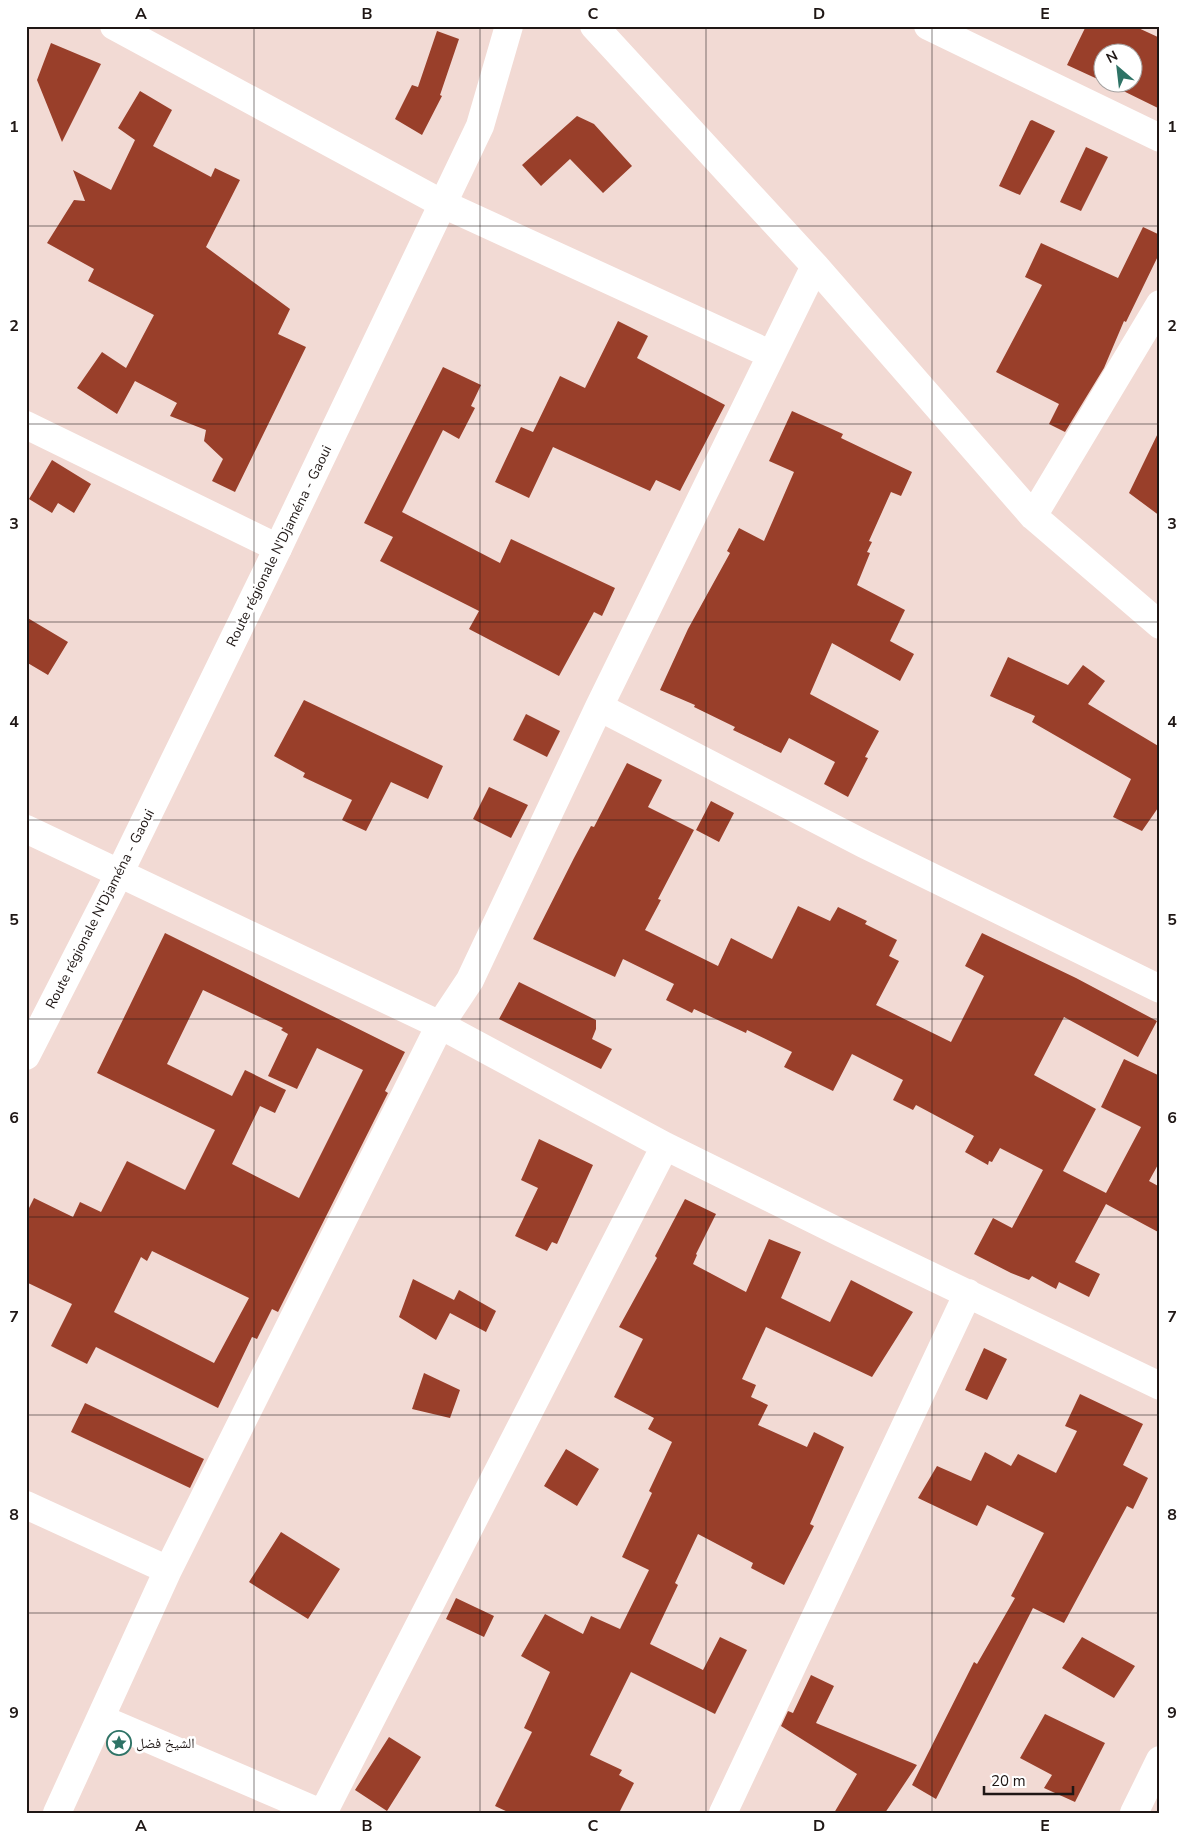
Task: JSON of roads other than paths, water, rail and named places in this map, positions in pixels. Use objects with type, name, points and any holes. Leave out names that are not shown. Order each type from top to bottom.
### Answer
[{"type":"street","points":[[114,26],[443,204],[770,354]]},
{"type":"street","name":"Route régionale N'Djaména - Gaoui","points":[[26,1056],[119,874],[278,548],[480,126],[509,26]]},
{"type":"street","points":[[594,26],[815,266],[1033,516],[1160,625]]},
{"type":"street","points":[[928,26],[1160,138]]},
{"type":"street","points":[[57,1813],[102,1719],[168,1570],[440,1025],[470,980],[599,707],[770,354],[815,266]]},
{"type":"street","points":[[1033,516],[1160,304]]},
{"type":"street","points":[[26,425],[278,548]]},
{"type":"street","points":[[599,707],[864,844],[1160,989]]},
{"type":"street","points":[[26,829],[440,1025],[665,1146],[1160,1386]]},
{"type":"street","points":[[102,1719],[322,1813],[665,1146]]},
{"type":"street","points":[[723,1813],[968,1293]]},
{"type":"street","points":[[26,1505],[168,1570]]},
{"type":"street","points":[[1134,1813],[1160,1760]]},
{"type":"place","name":"الشيخ فضل","points":[[119,1743]]}]
